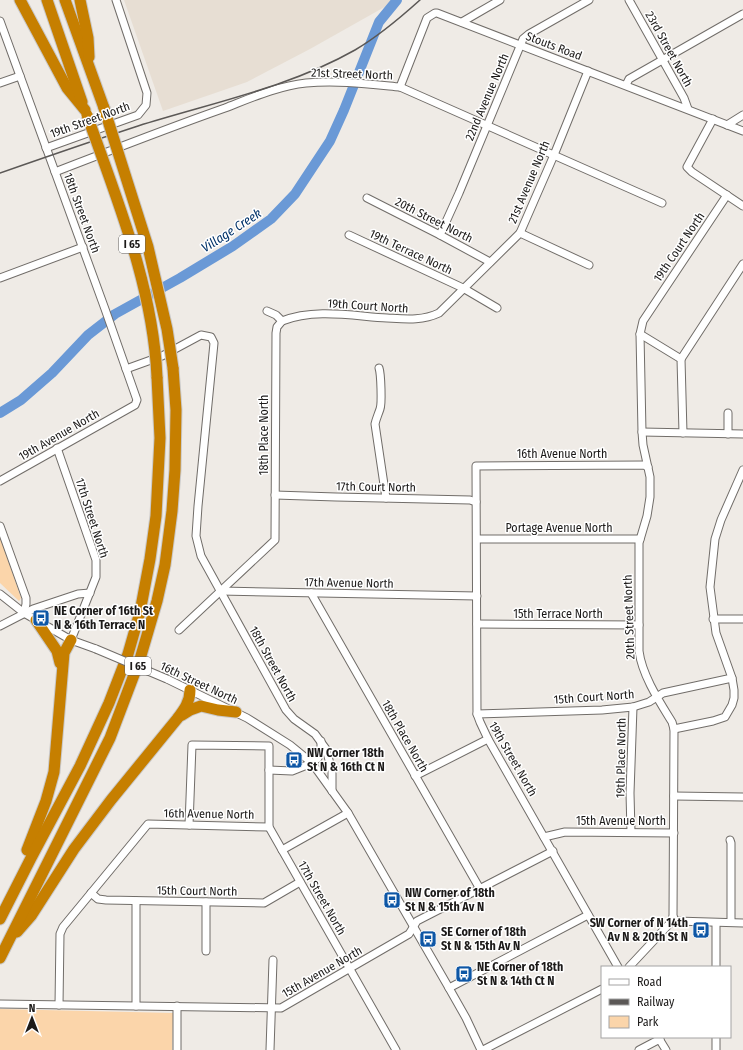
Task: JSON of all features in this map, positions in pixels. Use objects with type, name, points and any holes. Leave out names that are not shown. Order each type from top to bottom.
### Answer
[{"type":"highway","points":[[20,0],[67,88],[86,112]]},
{"type":"highway","name":"I 65","points":[[0,919],[80,766],[109,703],[128,654],[141,604],[150,559],[156,516],[160,438],[155,346],[137,258],[47,0]]},
{"type":"highway","name":"I 65","points":[[0,958],[110,738],[140,659],[157,601],[165,565],[176,470],[176,410],[173,368],[167,329],[148,247],[104,108],[65,0]]},
{"type":"highway","points":[[80,0],[88,38],[89,68]]},
{"type":"highway","points":[[36,620],[57,651],[60,664],[61,684]]},
{"type":"highway","points":[[0,910],[32,839],[46,801],[54,772],[64,653],[71,640]]},
{"type":"highway","points":[[9,939],[31,916],[74,849],[111,800],[177,719],[187,705],[190,690]]},
{"type":"highway","points":[[177,719],[190,710],[201,706],[236,712]]},
{"type":"street","name":"19th Street North","points":[[46,148],[138,115],[146,105],[147,94],[116,0]]},
{"type":"street","points":[[462,22],[500,0]]},
{"type":"street","name":"22nd Avenue North","points":[[440,235],[523,39],[589,0]]},
{"type":"street","name":"23rd Street North","points":[[630,0],[684,98],[688,109]]},
{"type":"street","name":"Stouts Road","points":[[400,87],[428,16],[438,13],[743,131]]},
{"type":"street","points":[[626,86],[629,79],[743,14]]},
{"type":"street","name":"18th Street North","points":[[0,21],[106,309],[137,400],[135,405],[128,408]]},
{"type":"street","name":"21st Avenue North","points":[[449,303],[520,233],[554,155],[588,70]]},
{"type":"street","points":[[0,83],[20,76]]},
{"type":"street","name":"21st Street North","points":[[55,172],[164,129],[280,88],[305,83],[327,82],[367,84],[400,87],[662,203]]},
{"type":"street","points":[[727,125],[743,115]]},
{"type":"street","points":[[713,119],[687,167],[692,172],[743,206]]},
{"type":"street","name":"19th Court North","points":[[640,334],[642,321],[727,195]]},
{"type":"street","name":"20th Street North","points":[[366,198],[490,262]]},
{"type":"street","points":[[520,233],[590,265]]},
{"type":"street","name":"19th Terrace North","points":[[349,235],[464,288]]},
{"type":"street","points":[[0,278],[83,247]]},
{"type":"street","points":[[683,433],[681,359],[740,274],[743,264]]},
{"type":"street","points":[[464,288],[497,308]]},
{"type":"street","name":"19th Court North","points":[[282,321],[317,313],[413,320],[434,315],[449,303]]},
{"type":"street","points":[[267,311],[276,315],[282,321]]},
{"type":"street","name":"18th Place North","points":[[220,592],[275,540],[274,494],[276,334],[277,327],[282,321]]},
{"type":"street","points":[[640,334],[681,359]]},
{"type":"street","name":"20th Street North","points":[[640,334],[642,432],[650,477],[650,503],[639,543],[640,658],[646,675],[672,722],[674,729],[673,917]]},
{"type":"street","name":"18th Street North","points":[[126,369],[162,356],[201,335],[211,337],[214,343],[196,536],[201,556],[286,710],[294,720],[315,734],[326,749],[332,771],[332,791]]},
{"type":"street","points":[[379,368],[380,409],[377,414],[375,424],[386,498]]},
{"type":"street","name":"19th Avenue North","points":[[0,481],[128,408]]},
{"type":"street","points":[[728,413],[728,434]]},
{"type":"street","points":[[642,432],[743,434]]},
{"type":"street","name":"17th Street North","points":[[57,448],[96,560],[96,577],[71,640]]},
{"type":"street","name":"16th Avenue North","points":[[476,466],[644,465],[648,468]]},
{"type":"street","name":"19th Street North","points":[[476,466],[477,714],[488,739],[617,966]]},
{"type":"street","points":[[674,729],[713,721],[725,716],[732,705],[734,698],[732,678],[716,633],[710,587],[715,539],[721,520],[743,470]]},
{"type":"street","name":"17th Court North","points":[[274,494],[336,498],[470,500],[476,502]]},
{"type":"street","points":[[0,526],[26,598],[24,613]]},
{"type":"street","name":"Portage Avenue North","points":[[477,539],[640,539]]},
{"type":"street","points":[[179,630],[220,592]]},
{"type":"street","name":"17th Avenue North","points":[[220,592],[477,596]]},
{"type":"street","points":[[0,626],[14,620],[24,613],[78,594],[90,593]]},
{"type":"street","name":"18th Place North","points":[[311,593],[480,889]]},
{"type":"street","name":"16th Street North","points":[[0,594],[24,613],[71,640],[167,679],[236,712],[268,730],[290,745],[312,763],[332,791]]},
{"type":"street","points":[[714,619],[743,619]]},
{"type":"street","name":"15th Terrace North","points":[[477,624],[639,625]]},
{"type":"street","name":"15th Court North","points":[[477,714],[602,710],[633,707],[649,702],[663,693],[732,678]]},
{"type":"street","name":"19th Place North","points":[[631,832],[630,793],[633,707]]},
{"type":"street","points":[[415,776],[488,739]]},
{"type":"street","points":[[269,770],[292,771],[312,763],[318,758],[321,751],[321,741]]},
{"type":"street","name":"17th Street North","points":[[189,825],[192,745],[269,746],[269,827],[396,1050]]},
{"type":"street","points":[[332,791],[348,813],[466,1018],[482,1050],[601,989]]},
{"type":"street","points":[[674,796],[743,797]]},
{"type":"street","points":[[282,850],[348,813]]},
{"type":"street","name":"16th Avenue North","points":[[91,893],[148,824],[269,827]]},
{"type":"street","name":"15th Avenue North","points":[[544,837],[565,832],[674,833]]},
{"type":"street","points":[[730,840],[731,922]]},
{"type":"street","name":"15th Avenue North","points":[[0,1004],[280,1008],[409,934],[417,921],[553,851]]},
{"type":"street","name":"15th Court North","points":[[91,893],[98,899],[264,903],[300,882]]},
{"type":"street","points":[[59,1005],[60,934],[63,927],[91,893]]},
{"type":"street","points":[[136,901],[136,1006]]},
{"type":"street","points":[[206,902],[206,951]]},
{"type":"street","points":[[449,988],[588,915]]},
{"type":"street","points":[[673,917],[676,922],[743,923]]},
{"type":"street","points":[[630,966],[672,921],[673,917]]},
{"type":"street","points":[[716,923],[716,966]]},
{"type":"street","points":[[270,1050],[270,1012],[272,1008],[273,960]]},
{"type":"street","points":[[177,1006],[177,1050]]},
{"type":"street","points":[[639,1050],[659,1038],[666,1050]]},
{"type":"street","points":[[716,1038],[716,1050]]},
{"type":"shaded area","points":[[124,0],[397,0],[310,49],[247,82],[163,111]]},
{"type":"green space","points":[[0,537],[21,598],[19,601],[0,583]]},
{"type":"green space","points":[[0,1009],[173,1013],[172,1050],[0,1050]]},
{"type":"waterway","name":"Village Creek","points":[[0,413],[21,400],[52,373],[88,335],[115,314],[180,278],[233,246],[271,219],[295,194],[330,141],[379,22],[397,0]]},
{"type":"railway","points":[[0,173],[138,126],[249,94],[303,75],[364,45],[420,0]]},
{"type":"place","name":"NE Corner of 16th St N & 16th Terrace N","points":[[41,618]]},
{"type":"place","name":"NW Corner 18th St N & 16th Ct N","points":[[294,760]]},
{"type":"place","name":"NW Corner of 18th St N & 15th Av N","points":[[392,900]]},
{"type":"place","name":"SW Corner of N 14th Av N & 20th St N","points":[[701,930]]},
{"type":"place","name":"SE Corner of 18th St N & 15th Av N","points":[[428,939]]},
{"type":"place","name":"NE Corner of 18th St N & 14th Ct N","points":[[464,974]]}]
